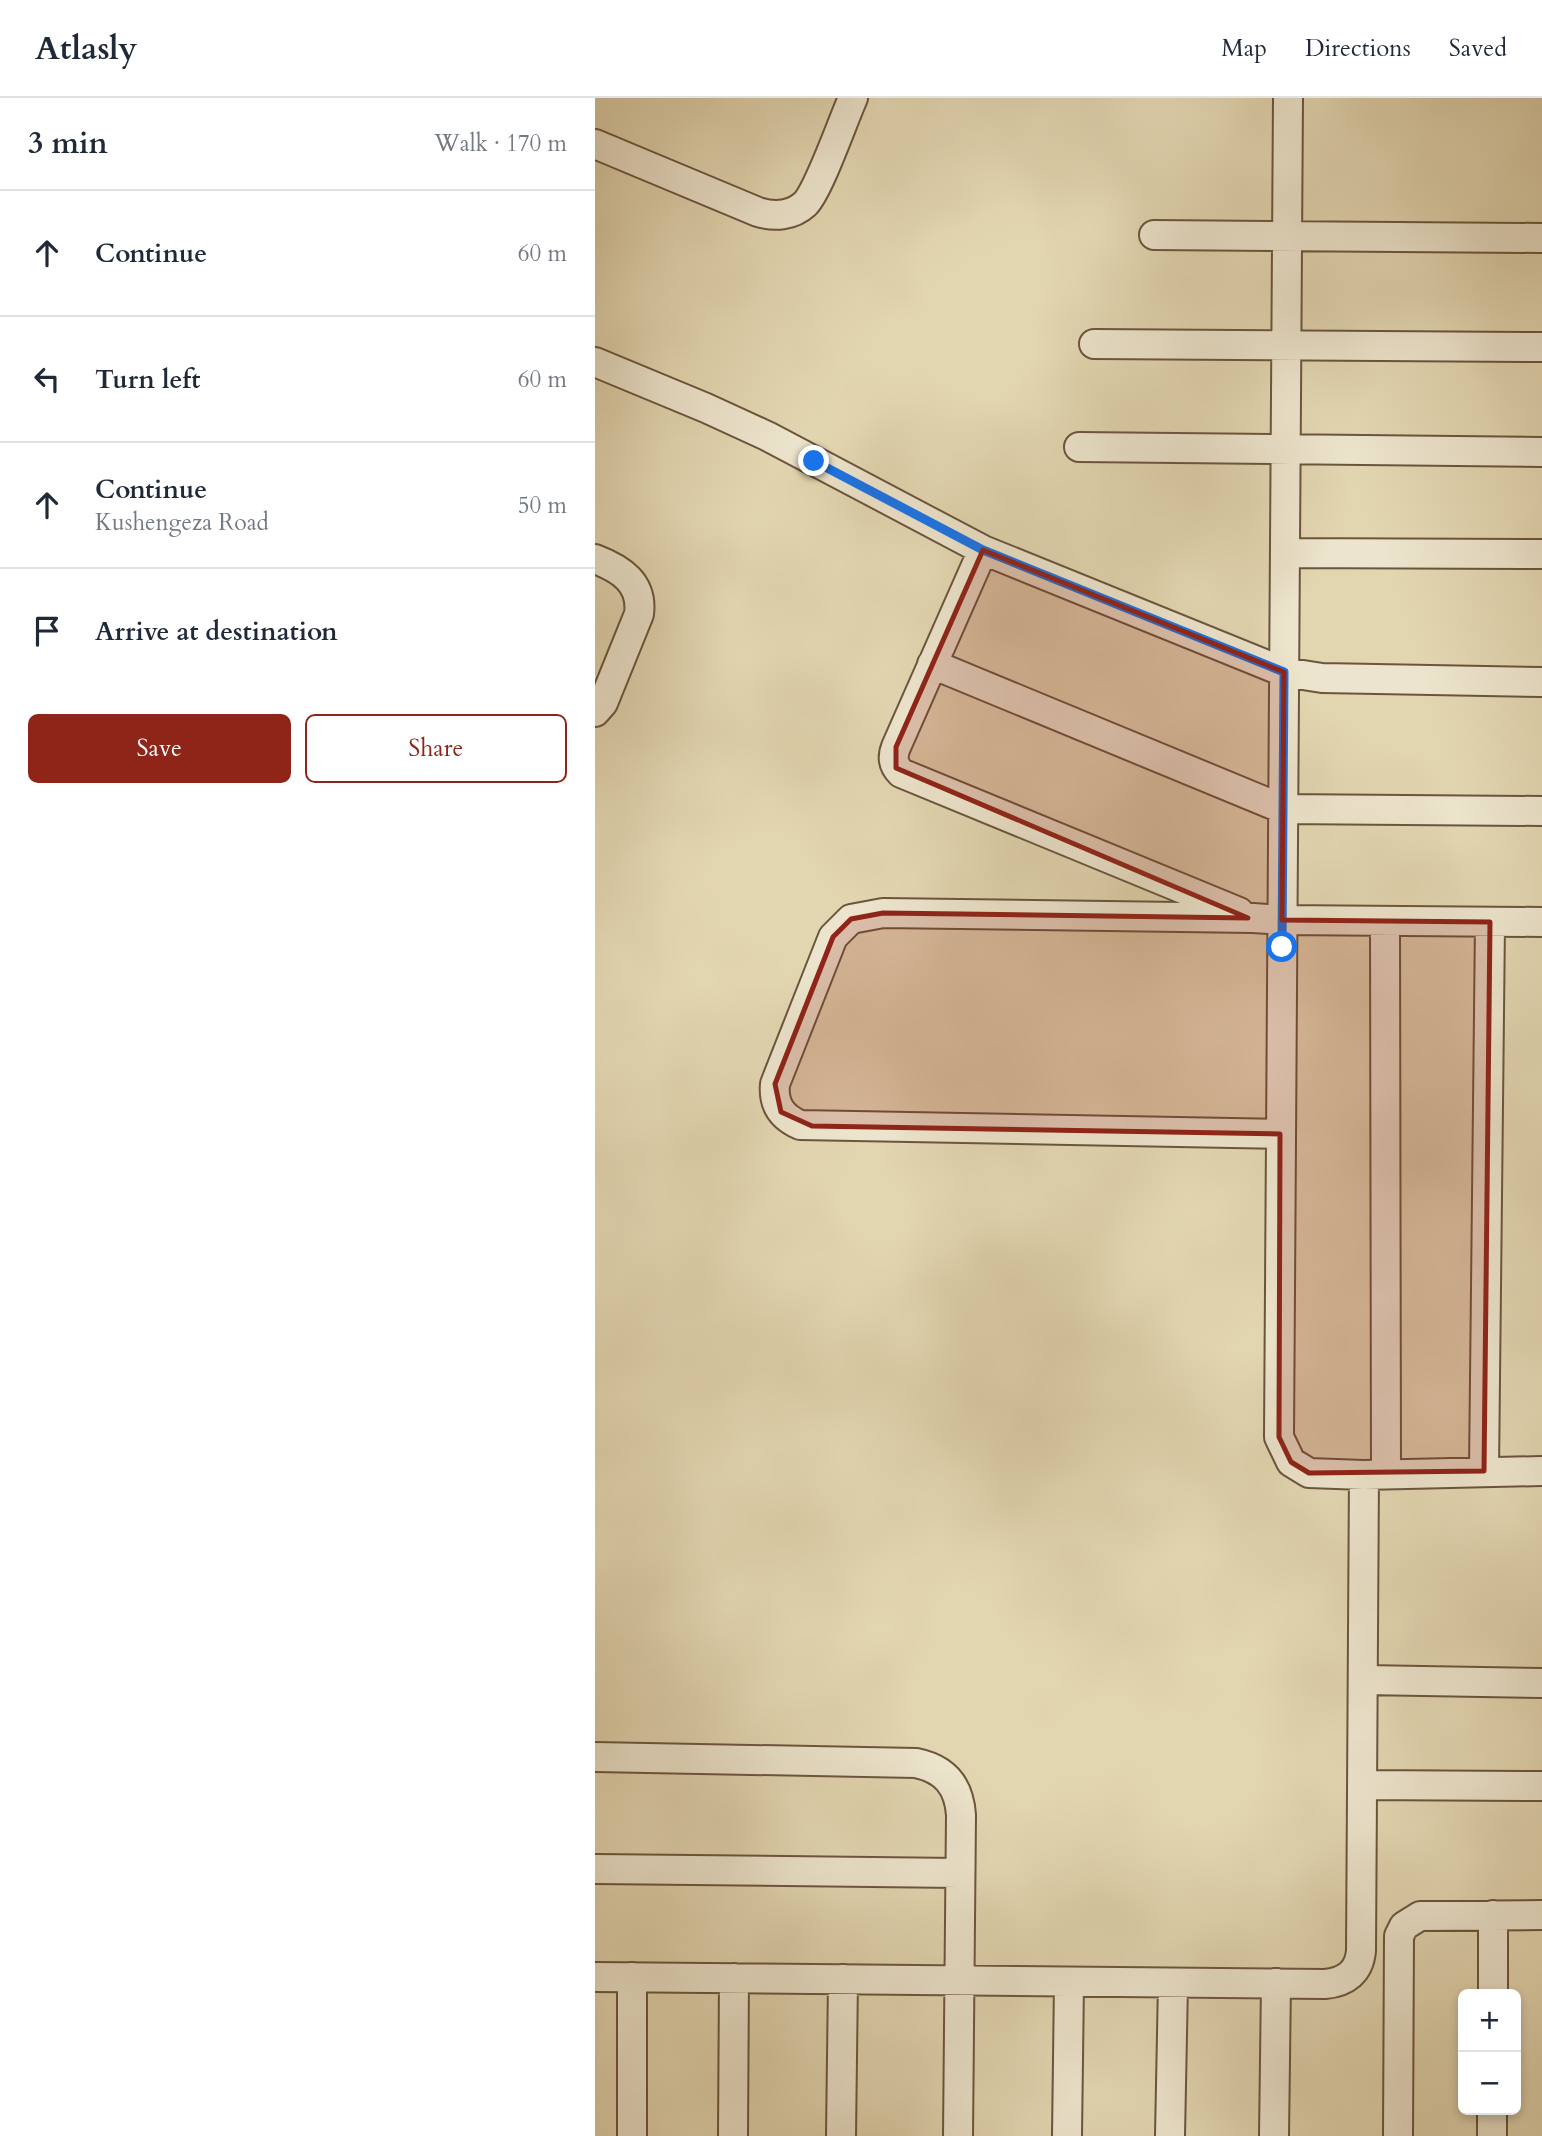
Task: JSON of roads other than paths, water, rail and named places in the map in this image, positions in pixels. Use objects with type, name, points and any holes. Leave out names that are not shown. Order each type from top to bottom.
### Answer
[{"type":"street","points":[[595,144],[758,212],[779,215],[798,209],[811,196],[853,98]]},
{"type":"street","points":[[1288,98],[1279,1437],[1291,1462],[1309,1473],[1542,1471]]},
{"type":"street","points":[[1154,235],[1542,238]]},
{"type":"street","points":[[1094,344],[1542,347]]},
{"type":"street","points":[[595,362],[767,436],[983,550],[1284,672],[1322,678],[1542,682]]},
{"type":"street","points":[[1079,447],[1542,452]]},
{"type":"street","points":[[983,550],[894,754],[894,762],[901,773],[1253,918]]},
{"type":"street","points":[[1285,553],[1542,554]]},
{"type":"street","points":[[595,558],[622,571],[630,579],[641,606],[603,704],[595,712]]},
{"type":"street","points":[[933,664],[1283,809],[1542,811]]},
{"type":"street","points":[[1280,1134],[812,1126],[789,1120],[781,1112],[774,1094],[775,1084],[833,937],[851,919],[883,913],[1542,922]]},
{"type":"street","points":[[595,1976],[1173,1983],[1338,1983],[1348,1978],[1360,1961],[1364,1680],[1375,1474],[1385,921]]},
{"type":"street","points":[[1484,1471],[1490,922]]},
{"type":"street","points":[[1364,1680],[1542,1683]]},
{"type":"street","points":[[595,1757],[916,1763],[931,1766],[944,1774],[958,1794],[961,1815],[958,2136]]},
{"type":"street","points":[[1363,1785],[1542,1786]]},
{"type":"street","points":[[595,1869],[960,1873]]},
{"type":"street","points":[[1493,1915],[1493,1989]]},
{"type":"street","points":[[1398,2136],[1399,1936],[1404,1926],[1420,1916],[1542,1916]]},
{"type":"street","points":[[632,1977],[632,2136]]},
{"type":"street","points":[[733,2136],[734,1978]]},
{"type":"street","points":[[841,2136],[842,1979]]},
{"type":"street","points":[[1067,2136],[1069,1982]]},
{"type":"street","points":[[1170,2136],[1173,1983]]},
{"type":"street","points":[[1275,2136],[1276,1983]]},
{"type":"street","points":[[1492,2115],[1492,2136]]}]
